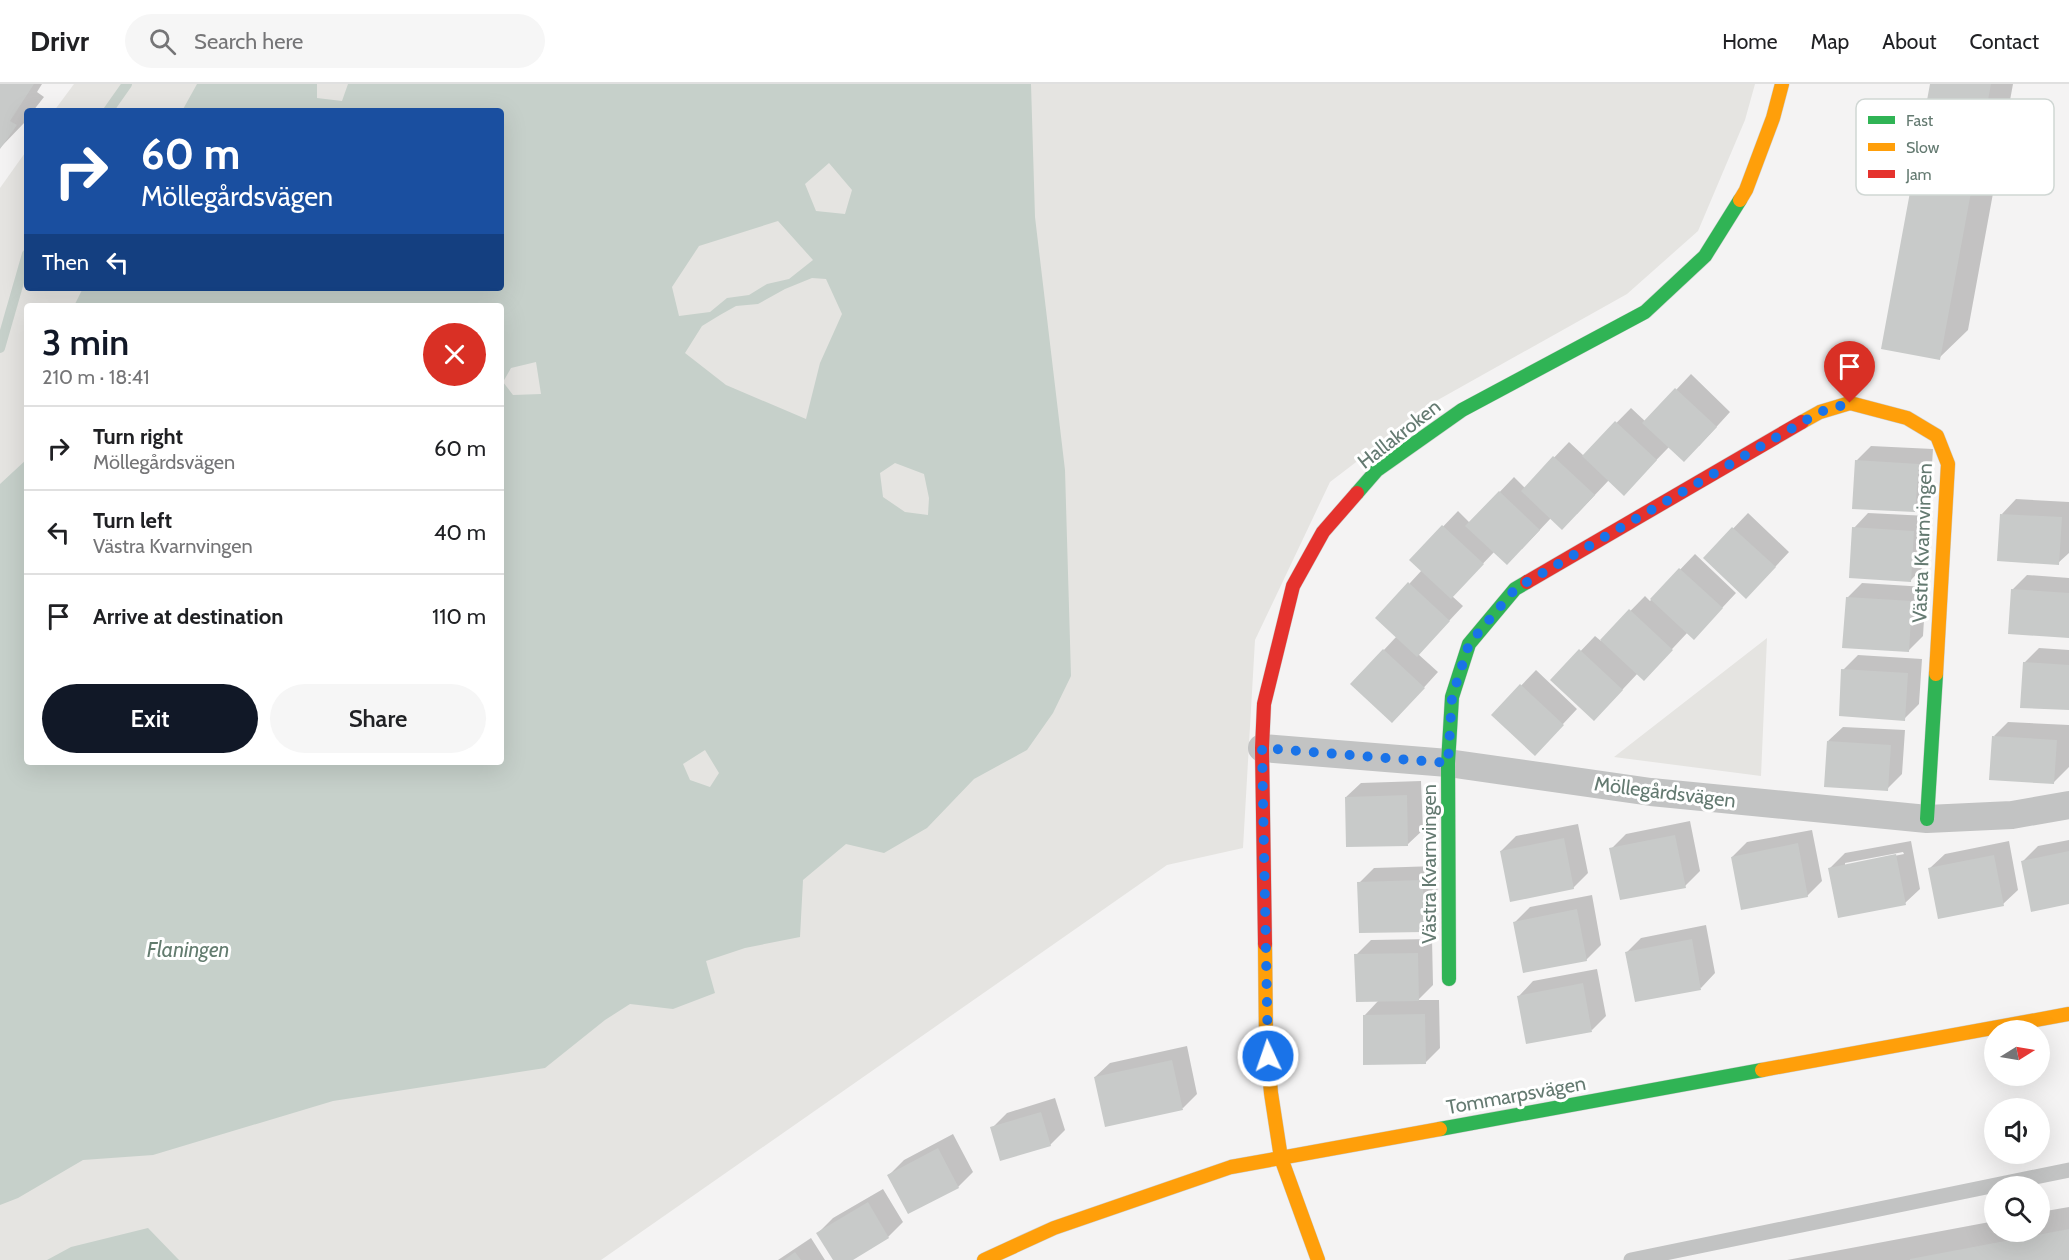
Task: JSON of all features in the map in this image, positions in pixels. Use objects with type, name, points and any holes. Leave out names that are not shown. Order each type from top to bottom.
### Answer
[{"type":"street","name":"Hallakroken","points":[[1318,1260],[1281,1158],[1271,1094],[1266,1037],[1262,748],[1264,704],[1293,586],[1323,532],[1377,470],[1462,410],[1645,312],[1705,256],[1746,190],[1773,118],[1782,84]]},
{"type":"street","name":"Västra Kvarnvingen","points":[[1449,979],[1448,763],[1452,697],[1469,644],[1515,589],[1820,412],[1850,403],[1907,418],[1937,436],[1948,464],[1927,819]]},
{"type":"street","name":"Möllegårdsvägen","points":[[1262,748],[1448,763],[1651,792],[1927,819],[2012,815],[2069,805]]},
{"type":"street","name":"Tommarpsvägen","points":[[984,1260],[1054,1228],[1231,1167],[2069,1014]]},
{"type":"lane","points":[[1630,1260],[2069,1170]]},
{"type":"shaded area","points":[[74,84],[1755,84],[1745,120],[1698,231],[1627,294],[1436,401],[1330,482],[1255,640],[1243,848],[1167,865],[601,1260],[0,1260],[0,188],[24,154],[24,291],[504,291],[504,108],[56,108]]},
{"type":"shaded area","points":[[1767,638],[1761,776],[1614,757]]},
{"type":"water","name":"Flaningen","points":[[197,84],[317,84],[317,98],[342,101],[348,84],[1031,84],[1035,217],[1065,470],[1071,676],[1053,713],[1027,750],[974,779],[927,828],[884,853],[846,844],[803,880],[800,937],[745,948],[706,961],[715,993],[673,1009],[630,1004],[605,1020],[545,1068],[333,1101],[153,1155],[83,1160],[18,1198],[0,1205],[0,484],[24,462],[24,765],[504,765],[504,383],[513,395],[541,394],[536,362],[511,368],[504,380],[504,303],[76,303],[82,291],[504,291],[504,108],[184,108]],"holes":[[[829,163],[852,190],[845,214],[816,211],[805,184]],[[778,221],[813,260],[789,279],[767,284],[749,295],[727,298],[710,312],[679,316],[672,287],[699,246]],[[812,278],[826,279],[842,314],[820,363],[806,419],[726,385],[685,353],[702,326],[736,306],[758,304],[785,289]],[[895,463],[924,474],[929,498],[928,515],[905,512],[883,497],[880,473]],[[705,750],[719,773],[710,787],[690,780],[683,764]]]},
{"type":"water","points":[[148,1228],[179,1260],[47,1260],[71,1247]]},
{"type":"building","points":[[0,84],[34,84],[10,121],[17,125],[0,149]]},
{"type":"building","points":[[1930,84],[1991,84],[1988,99],[1927,99]]},
{"type":"building","points":[[1909,195],[1970,195],[1940,360],[1881,349]]},
{"type":"building","points":[[1675,388],[1717,427],[1684,462],[1642,423]]},
{"type":"building","points":[[1615,421],[1657,460],[1624,496],[1582,456]]},
{"type":"building","points":[[1553,456],[1595,495],[1562,530],[1521,491]]},
{"type":"building","points":[[1855,460],[1919,464],[1915,512],[1852,509]]},
{"type":"building","points":[[1499,491],[1540,530],[1507,565],[1465,526]]},
{"type":"building","points":[[2000,514],[2062,517],[2059,565],[1997,561]]},
{"type":"building","points":[[1442,525],[1484,564],[1451,599],[1409,560]]},
{"type":"building","points":[[1732,527],[1776,567],[1746,599],[1703,558]]},
{"type":"building","points":[[1852,527],[1914,531],[1911,582],[1849,578]]},
{"type":"building","points":[[1679,568],[1723,608],[1694,640],[1650,599]]},
{"type":"building","points":[[1408,582],[1450,621],[1417,657],[1375,618]]},
{"type":"building","points":[[2011,589],[2069,593],[2069,638],[2008,634]]},
{"type":"building","points":[[1846,597],[1912,601],[1909,652],[1842,648]]},
{"type":"building","points":[[1629,609],[1673,650],[1644,681],[1600,640]]},
{"type":"building","points":[[1383,649],[1425,688],[1392,723],[1350,684]]},
{"type":"building","points":[[1579,649],[1623,690],[1594,721],[1550,680]]},
{"type":"building","points":[[2023,662],[2069,665],[2069,710],[2020,708]]},
{"type":"building","points":[[1841,669],[1908,673],[1905,721],[1839,716]]},
{"type":"building","points":[[1520,684],[1564,725],[1535,756],[1491,715]]},
{"type":"building","points":[[1992,736],[2057,740],[2054,784],[1989,780]]},
{"type":"building","points":[[1827,741],[1891,745],[1888,791],[1824,787]]},
{"type":"building","points":[[1407,795],[1408,846],[1346,847],[1345,797]]},
{"type":"building","points":[[1675,835],[1686,888],[1620,900],[1609,848]]},
{"type":"building","points":[[1564,838],[1574,889],[1510,902],[1500,851]]},
{"type":"building","points":[[1798,843],[1808,897],[1741,910],[1731,857]]},
{"type":"building","points":[[2069,851],[2069,904],[2031,912],[2021,861]]},
{"type":"building","points":[[1896,854],[1906,905],[1838,918],[1828,868]]},
{"type":"building","points":[[1994,855],[2004,906],[1938,919],[1928,868]]},
{"type":"building","points":[[1423,880],[1424,932],[1359,933],[1357,882]]},
{"type":"building","points":[[1577,909],[1587,961],[1523,973],[1513,922]]},
{"type":"building","points":[[1692,939],[1701,990],[1635,1002],[1625,952]]},
{"type":"building","points":[[1418,953],[1419,1001],[1356,1002],[1354,954]]},
{"type":"building","points":[[1583,983],[1592,1032],[1526,1044],[1517,996]]},
{"type":"building","points":[[1425,1014],[1426,1064],[1363,1065],[1363,1015]]},
{"type":"building","points":[[1172,1060],[1183,1110],[1105,1127],[1094,1077]]},
{"type":"building","points":[[1041,1112],[1051,1146],[1000,1161],[990,1127]]},
{"type":"building","points":[[938,1148],[959,1188],[908,1214],[887,1175]]},
{"type":"building","points":[[868,1202],[889,1238],[853,1260],[833,1260],[816,1233]]},
{"type":"building","points":[[2069,1229],[2069,1260],[1910,1260],[2000,1242],[2050,1242],[2050,1233]]},
{"type":"building","points":[[795,1252],[801,1260],[784,1260]]},
{"type":"waterway","points":[[110,108],[127,84]]},
{"type":"waterway","points":[[0,348],[24,264]]},
{"type":"traffic: fast","points":[[1357,493],[1377,470],[1462,410],[1645,312],[1705,256],[1740,200]]},
{"type":"traffic: fast","points":[[1449,979],[1448,763],[1452,697],[1469,644],[1515,589],[1527,582]]},
{"type":"traffic: fast","points":[[1927,819],[1936,674]]},
{"type":"traffic: fast","points":[[1440,1129],[1762,1070]]},
{"type":"traffic: slow","points":[[1740,200],[1746,190],[1773,118],[1782,84]]},
{"type":"traffic: slow","points":[[1802,422],[1820,412],[1850,403],[1907,418],[1937,436],[1948,464],[1936,674]]},
{"type":"traffic: slow","points":[[1265,944],[1266,1037],[1271,1093],[1281,1158],[1318,1260]]},
{"type":"traffic: slow","points":[[1762,1070],[2069,1014]]},
{"type":"traffic: slow","points":[[984,1260],[1054,1228],[1231,1167],[1440,1129]]},
{"type":"traffic: jam","points":[[1527,582],[1802,422]]},
{"type":"traffic: jam","points":[[1265,944],[1262,748],[1264,704],[1293,586],[1323,532],[1357,493]]},
{"type":"route","points":[[1268,1056],[1262,748],[1448,763],[1452,697],[1469,644],[1515,589],[1820,412],[1850,403]]}]
